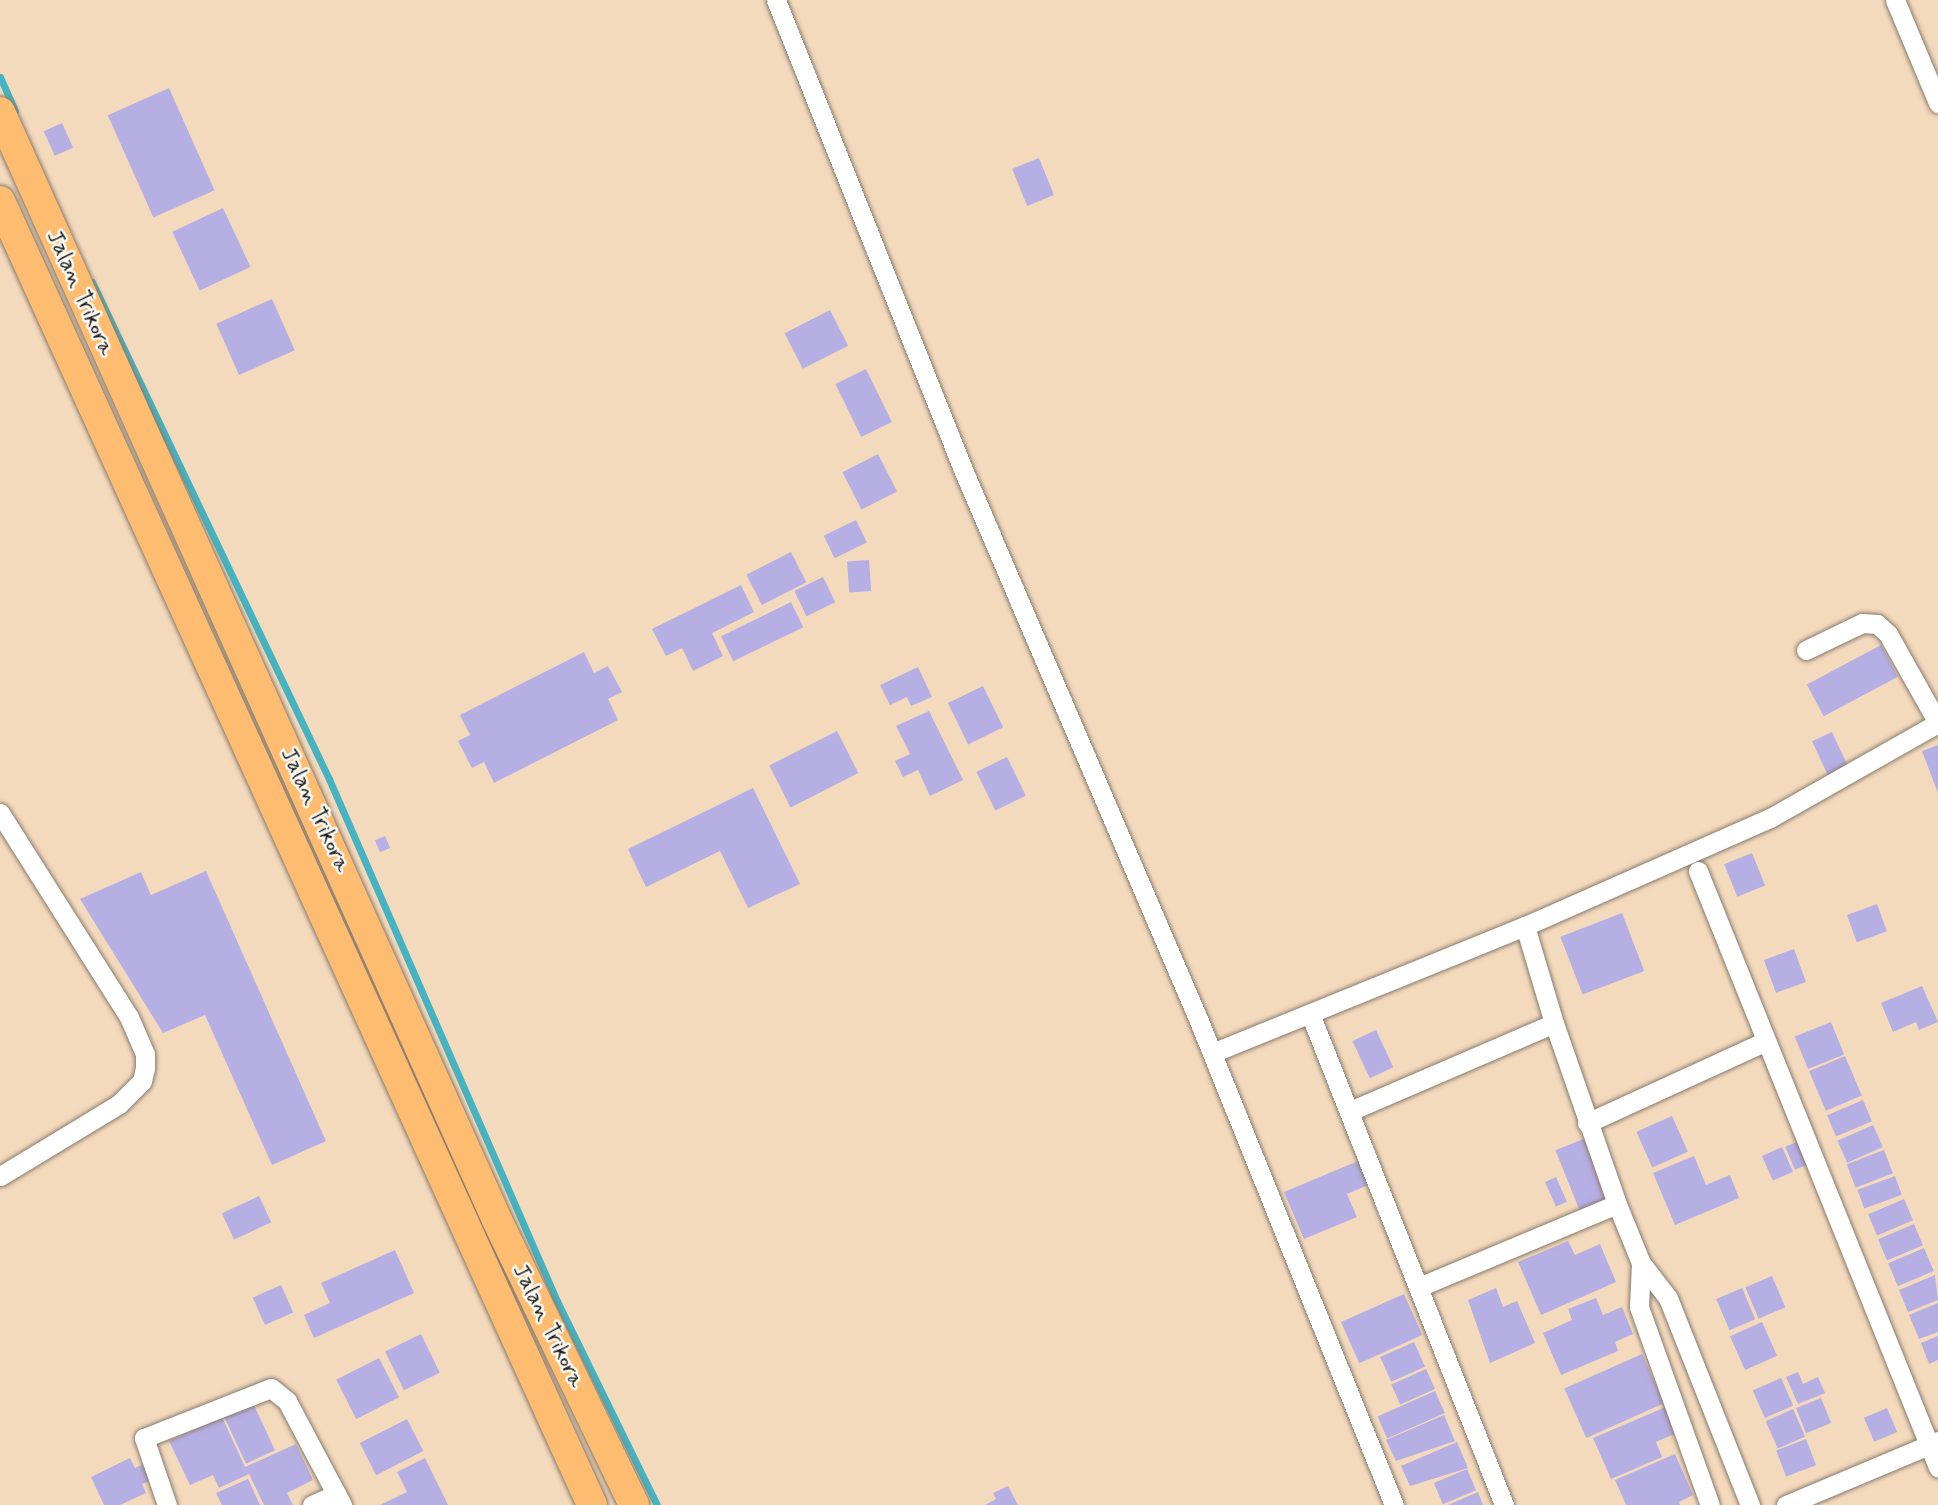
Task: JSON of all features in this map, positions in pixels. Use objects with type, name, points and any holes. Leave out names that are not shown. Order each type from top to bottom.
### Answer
[{"type":"main road","name":"Jalan Trikora","points":[[0,112],[497,1220],[634,1505]]},
{"type":"main road","name":"Jalan Trikora","points":[[0,201],[592,1505]]},
{"type":"main road","points":[[201,644],[234,629]]},
{"type":"street","points":[[776,0],[964,472],[1212,1053],[1394,1505]]},
{"type":"street","points":[[1895,0],[1938,103]]},
{"type":"street","points":[[1212,1053],[1311,1016],[1525,926],[1770,818],[1938,723],[1888,634],[1877,624],[1862,623],[1806,650]]},
{"type":"street","points":[[0,1177],[119,1104],[142,1081],[145,1068],[145,1054],[129,1017],[4,826]]},
{"type":"street","points":[[1698,871],[1934,1443],[1938,1467]]},
{"type":"street","points":[[1525,926],[1587,1123],[1617,1204],[1641,1263],[1668,1298],[1750,1505]]},
{"type":"street","points":[[1311,1016],[1421,1286],[1504,1505]]},
{"type":"street","points":[[1350,1111],[1554,1023]]},
{"type":"street","points":[[1587,1123],[1766,1041]]},
{"type":"street","points":[[1421,1286],[1617,1204]]},
{"type":"street","points":[[1641,1263],[1639,1307],[1710,1505]]},
{"type":"street","points":[[167,1505],[144,1438],[271,1388],[287,1401],[339,1499],[312,1505]]},
{"type":"street","points":[[1786,1505],[1934,1443]]},
{"type":"building","points":[[169,88],[215,190],[153,218],[108,115]]},
{"type":"building","points":[[62,123],[73,148],[55,156],[44,131]]},
{"type":"building","points":[[1039,158],[1054,195],[1027,206],[1012,169]]},
{"type":"building","points":[[223,208],[250,267],[200,291],[172,232]]},
{"type":"building","points":[[272,299],[295,350],[239,375],[216,324]]},
{"type":"building","points":[[830,310],[848,346],[803,369],[785,333]]},
{"type":"building","points":[[866,369],[892,422],[861,437],[835,384]]},
{"type":"building","points":[[878,454],[897,491],[861,510],[842,472]]},
{"type":"building","points":[[856,520],[867,542],[835,558],[824,536]]},
{"type":"building","points":[[791,552],[806,582],[762,605],[746,575]]},
{"type":"building","points":[[869,560],[871,591],[849,592],[847,562]]},
{"type":"building","points":[[823,577],[835,602],[807,616],[794,591]]},
{"type":"building","points":[[741,585],[754,612],[712,633],[723,656],[693,671],[682,648],[666,656],[652,629]]},
{"type":"building","points":[[791,602],[803,627],[733,661],[721,636]]},
{"type":"building","points":[[1881,645],[1898,677],[1824,716],[1807,684]]},
{"type":"building","points":[[584,652],[594,673],[608,666],[622,692],[608,699],[618,720],[494,783],[484,762],[472,768],[458,741],[470,735],[460,715]]},
{"type":"building","points":[[918,667],[932,697],[911,706],[907,697],[890,705],[880,685]]},
{"type":"building","points":[[983,686],[1003,727],[968,744],[948,703]]},
{"type":"building","points":[[929,711],[963,780],[930,796],[918,770],[903,777],[895,761],[910,754],[896,726]]},
{"type":"building","points":[[837,731],[858,773],[791,807],[769,766]]},
{"type":"building","points":[[1832,732],[1850,770],[1830,779],[1812,741]]},
{"type":"building","points":[[1938,745],[1938,793],[1922,751]]},
{"type":"building","points":[[1007,757],[1026,796],[995,811],[976,772]]},
{"type":"building","points":[[753,788],[800,884],[748,908],[720,851],[646,887],[628,849]]},
{"type":"building","points":[[385,836],[390,848],[380,852],[375,840]]},
{"type":"building","points":[[1752,853],[1765,885],[1737,897],[1724,864]]},
{"type":"building","points":[[206,871],[326,1141],[272,1165],[205,1015],[163,1033],[80,899],[141,872],[151,895]]},
{"type":"building","points":[[1877,904],[1887,931],[1857,942],[1847,915]]},
{"type":"building","points":[[1622,913],[1644,971],[1583,995],[1560,937]]},
{"type":"building","points":[[1794,949],[1806,982],[1776,993],[1764,960]]},
{"type":"building","points":[[1922,986],[1938,1022],[1919,1030],[1916,1022],[1893,1032],[1881,1003]]},
{"type":"building","points":[[1831,1022],[1844,1054],[1808,1069],[1795,1037]]},
{"type":"building","points":[[1376,1030],[1393,1067],[1370,1078],[1352,1041]]},
{"type":"building","points":[[1845,1056],[1862,1096],[1826,1111],[1809,1071]]},
{"type":"building","points":[[1863,1100],[1872,1121],[1836,1136],[1827,1115]]},
{"type":"building","points":[[1672,1116],[1688,1152],[1652,1167],[1636,1132]]},
{"type":"building","points":[[1873,1125],[1883,1147],[1847,1163],[1837,1141]]},
{"type":"building","points":[[1586,1138],[1610,1198],[1580,1211],[1555,1150]]},
{"type":"building","points":[[1799,1141],[1809,1164],[1795,1170],[1785,1147]]},
{"type":"building","points":[[1782,1147],[1793,1172],[1773,1181],[1762,1156]]},
{"type":"building","points":[[1884,1150],[1893,1173],[1856,1188],[1847,1164]]},
{"type":"building","points":[[1694,1156],[1706,1185],[1730,1175],[1739,1198],[1675,1225],[1653,1173]]},
{"type":"building","points":[[1358,1161],[1368,1185],[1347,1194],[1357,1217],[1304,1239],[1284,1192]]},
{"type":"building","points":[[1895,1176],[1902,1195],[1864,1208],[1857,1190]]},
{"type":"building","points":[[1556,1177],[1567,1202],[1556,1207],[1545,1182]]},
{"type":"building","points":[[259,1196],[271,1222],[234,1240],[222,1213]]},
{"type":"building","points":[[1904,1199],[1913,1220],[1877,1235],[1868,1214]]},
{"type":"building","points":[[1914,1224],[1923,1245],[1887,1260],[1878,1239]]},
{"type":"building","points":[[1568,1241],[1575,1255],[1600,1244],[1616,1282],[1541,1315],[1518,1262]]},
{"type":"building","points":[[1924,1248],[1934,1271],[1898,1286],[1888,1263]]},
{"type":"building","points":[[395,1250],[414,1293],[314,1338],[304,1315],[330,1303],[321,1283]]},
{"type":"building","points":[[1935,1275],[1938,1300],[1908,1312],[1899,1290]]},
{"type":"building","points":[[1772,1276],[1785,1307],[1759,1319],[1745,1287]]},
{"type":"building","points":[[281,1285],[293,1312],[265,1325],[253,1298]]},
{"type":"building","points":[[1496,1288],[1503,1307],[1517,1301],[1535,1343],[1490,1363],[1468,1300]]},
{"type":"building","points":[[1742,1288],[1755,1319],[1730,1330],[1716,1299]]},
{"type":"building","points":[[1404,1294],[1422,1335],[1359,1363],[1341,1322]]},
{"type":"building","points":[[1596,1298],[1603,1315],[1622,1307],[1633,1334],[1615,1342],[1618,1351],[1561,1375],[1543,1333],[1572,1320],[1568,1309]]},
{"type":"building","points":[[1938,1303],[1938,1332],[1919,1339],[1909,1315]]},
{"type":"building","points":[[1762,1322],[1777,1356],[1745,1370],[1730,1336]]},
{"type":"building","points":[[421,1334],[440,1373],[404,1390],[385,1352]]},
{"type":"building","points":[[1938,1336],[1938,1360],[1929,1364],[1921,1343]]},
{"type":"building","points":[[1414,1342],[1425,1367],[1391,1382],[1380,1357]]},
{"type":"building","points":[[1642,1354],[1664,1403],[1586,1438],[1564,1389]]},
{"type":"building","points":[[379,1358],[399,1397],[356,1419],[336,1380]]},
{"type":"building","points":[[1426,1369],[1435,1389],[1400,1405],[1391,1384]]},
{"type":"building","points":[[1798,1372],[1803,1384],[1818,1377],[1825,1393],[1798,1404],[1786,1377]]},
{"type":"building","points":[[1781,1378],[1793,1405],[1765,1418],[1753,1391]]},
{"type":"building","points":[[1435,1391],[1445,1413],[1387,1439],[1377,1417]]},
{"type":"building","points":[[1821,1398],[1831,1423],[1806,1433],[1796,1408]]},
{"type":"building","points":[[253,1403],[275,1450],[246,1464],[224,1417]]},
{"type":"building","points":[[1668,1406],[1679,1432],[1656,1442],[1662,1457],[1611,1479],[1593,1438]]},
{"type":"building","points":[[1887,1408],[1897,1432],[1874,1442],[1864,1418]]},
{"type":"building","points":[[1793,1409],[1805,1436],[1778,1449],[1766,1421]]},
{"type":"building","points":[[1444,1415],[1455,1441],[1396,1461],[1386,1440]]},
{"type":"building","points":[[222,1417],[245,1467],[296,1444],[313,1480],[287,1493],[293,1505],[264,1505],[249,1474],[219,1488],[213,1475],[190,1485],[169,1441]]},
{"type":"building","points":[[407,1419],[423,1451],[376,1475],[360,1443]]},
{"type":"building","points":[[1806,1439],[1816,1465],[1786,1477],[1776,1450]]},
{"type":"building","points":[[1457,1442],[1468,1468],[1410,1486],[1401,1466]]},
{"type":"building","points":[[1675,1454],[1693,1495],[1679,1502],[1680,1505],[1626,1505],[1615,1480]]},
{"type":"building","points":[[130,1458],[135,1468],[142,1465],[150,1481],[142,1484],[146,1493],[120,1505],[104,1505],[91,1477]]},
{"type":"building","points":[[425,1458],[448,1505],[380,1505],[407,1492],[397,1472]]},
{"type":"building","points":[[1467,1469],[1476,1490],[1443,1504],[1434,1483]]},
{"type":"building","points":[[248,1479],[260,1505],[222,1505],[216,1493]]},
{"type":"building","points":[[1008,1486],[1018,1505],[985,1505],[996,1499],[993,1493]]},
{"type":"building","points":[[1478,1492],[1483,1505],[1448,1505]]},
{"type":"waterway","points":[[0,77],[15,111]]},
{"type":"waterway","points":[[92,282],[329,779],[557,1301],[657,1505]]}]
